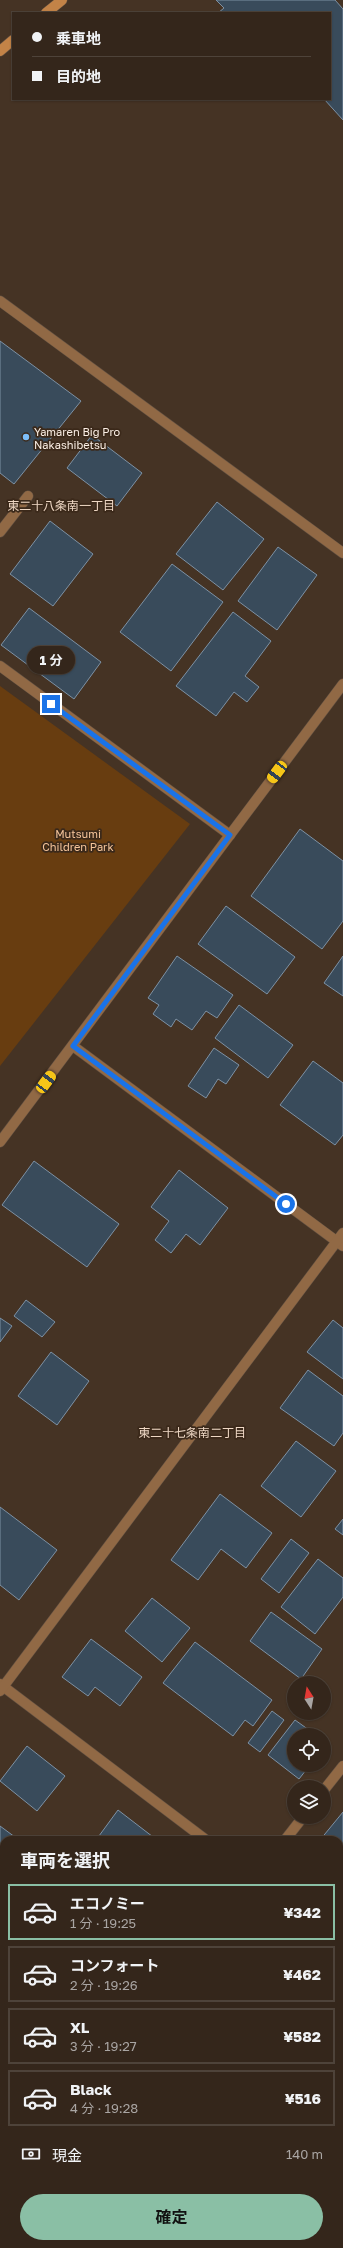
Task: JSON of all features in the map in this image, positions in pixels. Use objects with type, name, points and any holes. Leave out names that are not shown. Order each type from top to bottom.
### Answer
[{"type":"main road","points":[[47,12],[62,0]]},
{"type":"main road","points":[[0,50],[12,41]]},
{"type":"street","points":[[0,301],[343,553]]},
{"type":"street","points":[[0,532],[28,496]]},
{"type":"street","points":[[0,666],[230,835]]},
{"type":"street","points":[[0,1142],[343,684]]},
{"type":"street","points":[[73,1046],[340,1244]]},
{"type":"street","points":[[201,1836],[1,1687],[340,1244],[343,1233]]},
{"type":"street","points":[[331,1781],[343,1766]]},
{"type":"street","points":[[288,1836],[298,1824]]},
{"type":"green space","name":"Mutsumi Children Park","points":[[0,686],[190,824],[0,1066]]},
{"type":"building","points":[[216,0],[335,0],[343,9],[343,120],[325,100],[331,100],[331,12],[219,12],[224,8]]},
{"type":"building","name":"Yamaren Big Pro Nakashibetsu","points":[[0,341],[81,401],[14,484],[0,473]]},
{"type":"building","points":[[92,435],[142,473],[117,506],[67,468]]},
{"type":"building","points":[[217,502],[264,539],[223,590],[176,554]]},
{"type":"building","points":[[50,521],[93,554],[53,606],[10,574]]},
{"type":"building","points":[[278,547],[317,575],[277,630],[238,601]]},
{"type":"building","points":[[172,564],[223,602],[171,671],[120,632]]},
{"type":"building","points":[[29,608],[101,662],[74,699],[1,645]]},
{"type":"building","points":[[233,612],[271,641],[245,676],[259,687],[247,702],[234,692],[216,716],[176,686]]},
{"type":"building","points":[[300,829],[343,861],[343,921],[322,949],[251,896]]},
{"type":"building","points":[[226,906],[295,957],[267,994],[198,944]]},
{"type":"building","points":[[177,956],[233,995],[217,1018],[206,1011],[192,1030],[176,1019],[171,1027],[153,1014],[159,1005],[148,998]]},
{"type":"building","points":[[343,956],[343,996],[324,983]]},
{"type":"building","points":[[239,1005],[293,1045],[268,1078],[215,1038]]},
{"type":"building","points":[[214,1048],[239,1065],[226,1084],[218,1079],[206,1098],[188,1086]]},
{"type":"building","points":[[313,1061],[343,1083],[343,1135],[335,1145],[280,1105]]},
{"type":"building","points":[[34,1161],[119,1224],[87,1267],[2,1205]]},
{"type":"building","points":[[179,1170],[228,1208],[200,1245],[186,1234],[171,1253],[155,1240],[169,1221],[151,1207]]},
{"type":"building","points":[[26,1300],[55,1322],[42,1337],[14,1316]]},
{"type":"building","points":[[0,1318],[12,1326],[0,1342]]},
{"type":"building","points":[[333,1320],[343,1328],[343,1379],[307,1352]]},
{"type":"building","points":[[51,1352],[89,1381],[57,1425],[18,1396]]},
{"type":"building","points":[[308,1370],[343,1396],[343,1433],[334,1446],[280,1408]]},
{"type":"building","points":[[296,1441],[336,1471],[301,1517],[261,1486]]},
{"type":"building","points":[[220,1494],[272,1533],[246,1568],[221,1549],[198,1580],[171,1560]]},
{"type":"building","points":[[0,1507],[57,1550],[19,1600],[0,1585]]},
{"type":"building","points":[[343,1519],[343,1535],[335,1529]]},
{"type":"building","points":[[291,1539],[309,1553],[279,1593],[261,1579]]},
{"type":"building","points":[[318,1559],[343,1578],[343,1597],[315,1634],[281,1607]]},
{"type":"building","points":[[152,1598],[190,1628],[162,1662],[125,1631]]},
{"type":"building","points":[[271,1612],[322,1649],[303,1676],[297,1676],[250,1641]]},
{"type":"building","points":[[91,1639],[142,1677],[120,1706],[95,1687],[88,1696],[62,1677]]},
{"type":"building","points":[[195,1642],[272,1700],[253,1726],[245,1720],[233,1736],[163,1683]]},
{"type":"building","points":[[272,1711],[284,1720],[260,1752],[248,1743]]},
{"type":"building","points":[[295,1720],[306,1728],[289,1728]]},
{"type":"building","points":[[287,1730],[287,1770],[268,1755]]},
{"type":"building","points":[[27,1746],[65,1776],[37,1811],[0,1781]]},
{"type":"building","points":[[290,1772],[304,1772],[299,1779]]},
{"type":"building","points":[[118,1810],[152,1836],[99,1836]]},
{"type":"building","points":[[343,1812],[343,1836],[323,1836]]},
{"type":"building","points":[[0,1826],[14,1836],[0,1836]]},
{"type":"place","name":"Yamaren Big Pro Nakashibetsu","points":[[26,437]]},
{"type":"district","name":"東二十八条南一丁目","points":[[61,505]]},
{"type":"district","name":"東二十七条南二丁目","points":[[192,1432]]},
{"type":"route","points":[[51,704],[230,835],[73,1046],[286,1204]]}]
